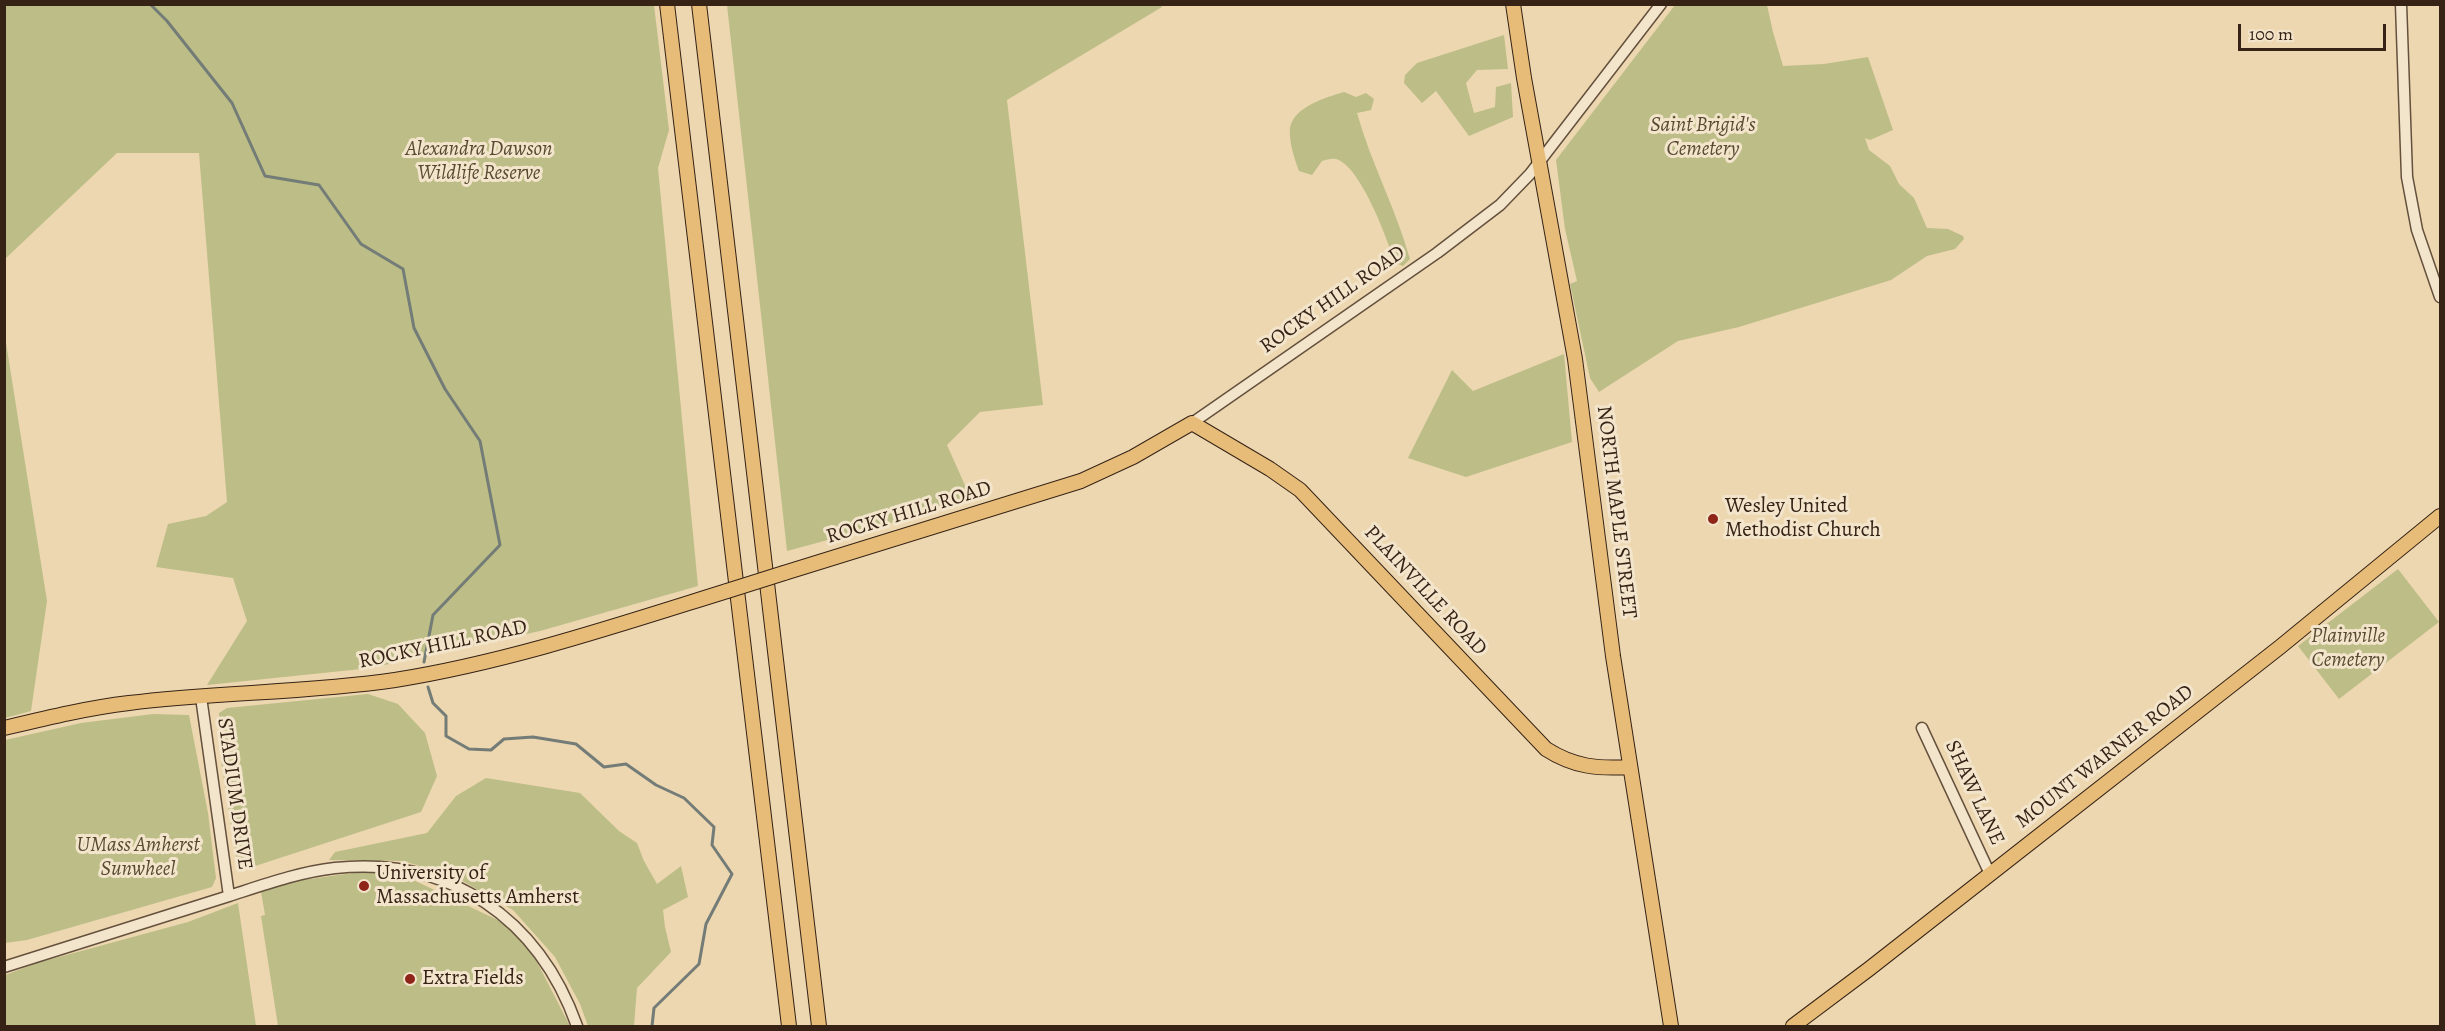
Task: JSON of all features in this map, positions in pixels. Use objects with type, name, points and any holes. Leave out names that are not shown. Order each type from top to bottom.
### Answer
[{"type":"main road","points":[[667,4],[789,1026]]},
{"type":"main road","points":[[699,4],[819,1026]]},
{"type":"main road","name":"NORTH MAPLE STREET","points":[[1513,4],[1575,359],[1605,603],[1671,1026]]},
{"type":"main road","name":"ROCKY HILL ROAD","points":[[4,728],[106,707],[201,697],[337,688],[460,668],[516,655],[1081,481],[1133,457],[1192,423]]},
{"type":"main road","name":"PLAINVILLE ROAD","points":[[1192,423],[1270,469],[1300,490],[1546,749],[1561,759],[1590,768],[1630,767]]},
{"type":"main road","name":"MOUNT WARNER ROAD","points":[[1793,1026],[2288,640],[2440,516]]},
{"type":"street","name":"ROCKY HILL ROAD","points":[[1192,423],[1437,254],[1500,205],[1539,163],[1661,4]]},
{"type":"street","points":[[2401,4],[2407,177],[2417,230],[2440,297]]},
{"type":"street","name":"STADIUM DRIVE","points":[[201,697],[228,896]]},
{"type":"street","name":"SHAW LANE","points":[[1922,728],[1990,874]]},
{"type":"street","name":"STADIUM DRIVE","points":[[4,967],[228,896],[310,873],[348,867],[398,869],[445,883],[494,907],[521,931],[550,969],[566,997],[578,1026]]},
{"type":"green space","name":"Alexandra Dawson Wildlife Reserve","points":[[5,4],[654,5],[669,130],[658,168],[698,586],[540,631],[371,668],[207,685],[247,621],[233,578],[156,567],[168,524],[206,516],[227,502],[199,153],[117,153],[5,259]]},
{"type":"green space","points":[[727,5],[1161,5],[1162,7],[1007,100],[1043,405],[980,412],[947,445],[972,501],[787,551]]},
{"type":"green space","name":"Saint Brigid's Cemetery","points":[[1675,5],[1767,5],[1783,66],[1824,64],[1868,57],[1893,130],[1870,140],[1865,138],[1869,150],[1890,166],[1899,184],[1914,198],[1927,228],[1948,229],[1963,236],[1964,239],[1955,249],[1927,256],[1891,280],[1739,327],[1678,341],[1599,392],[1590,378],[1570,284],[1577,281],[1565,229],[1556,160]]},
{"type":"green space","points":[[1504,35],[1508,69],[1477,70],[1466,83],[1474,113],[1495,107],[1496,87],[1511,83],[1513,117],[1469,136],[1436,91],[1422,103],[1404,83],[1405,75],[1417,63]]},
{"type":"green space","points":[[1344,92],[1356,97],[1366,93],[1374,99],[1371,110],[1357,113],[1410,259],[1403,266],[1395,263],[1372,205],[1363,188],[1345,164],[1336,159],[1322,161],[1312,175],[1299,171],[1295,160],[1290,128],[1297,114],[1312,104]]},
{"type":"green space","points":[[4,330],[47,601],[31,711],[5,718]]},
{"type":"green space","points":[[1564,354],[1572,442],[1466,477],[1408,458],[1452,370],[1473,391]]},
{"type":"green space","name":"Plainville Cemetery","points":[[2398,569],[2439,622],[2339,699],[2298,646]]},
{"type":"green space","points":[[368,694],[398,704],[425,733],[437,776],[421,812],[238,870],[221,761],[219,713],[227,708]]},
{"type":"green space","name":"UMass Amherst Sunwheel","points":[[153,714],[189,715],[208,813],[216,878],[212,887],[27,940],[5,943],[5,740],[81,723]]},
{"type":"green space","points":[[486,778],[580,793],[619,831],[637,843],[657,884],[681,866],[688,897],[663,910],[671,952],[637,988],[634,1026],[588,1026],[580,1004],[555,957],[513,910],[454,876],[403,861],[329,860],[335,852],[427,833],[456,796]]},
{"type":"green space","name":"Extra Fields","points":[[388,868],[521,931],[570,1026],[278,1026],[261,916],[265,915],[260,886]]},
{"type":"green space","points":[[238,903],[256,1026],[5,1026],[5,975],[37,963],[188,922]]},
{"type":"waterway","points":[[150,4],[167,21],[232,103],[265,176],[319,185],[361,244],[403,269],[414,328],[445,389],[480,441],[500,545],[433,615],[424,662]]},
{"type":"waterway","points":[[428,687],[433,703],[446,716],[446,736],[469,749],[491,750],[504,739],[533,737],[576,744],[604,767],[626,764],[656,785],[684,798],[714,827],[712,845],[732,874],[706,924],[699,964],[654,1008],[652,1026]]},
{"type":"place","name":"Wesley United Methodist Church","points":[[1713,519]]},
{"type":"place","name":"University of Massachusetts Amherst","points":[[364,886]]},
{"type":"place","name":"Extra Fields","points":[[410,979]]}]
